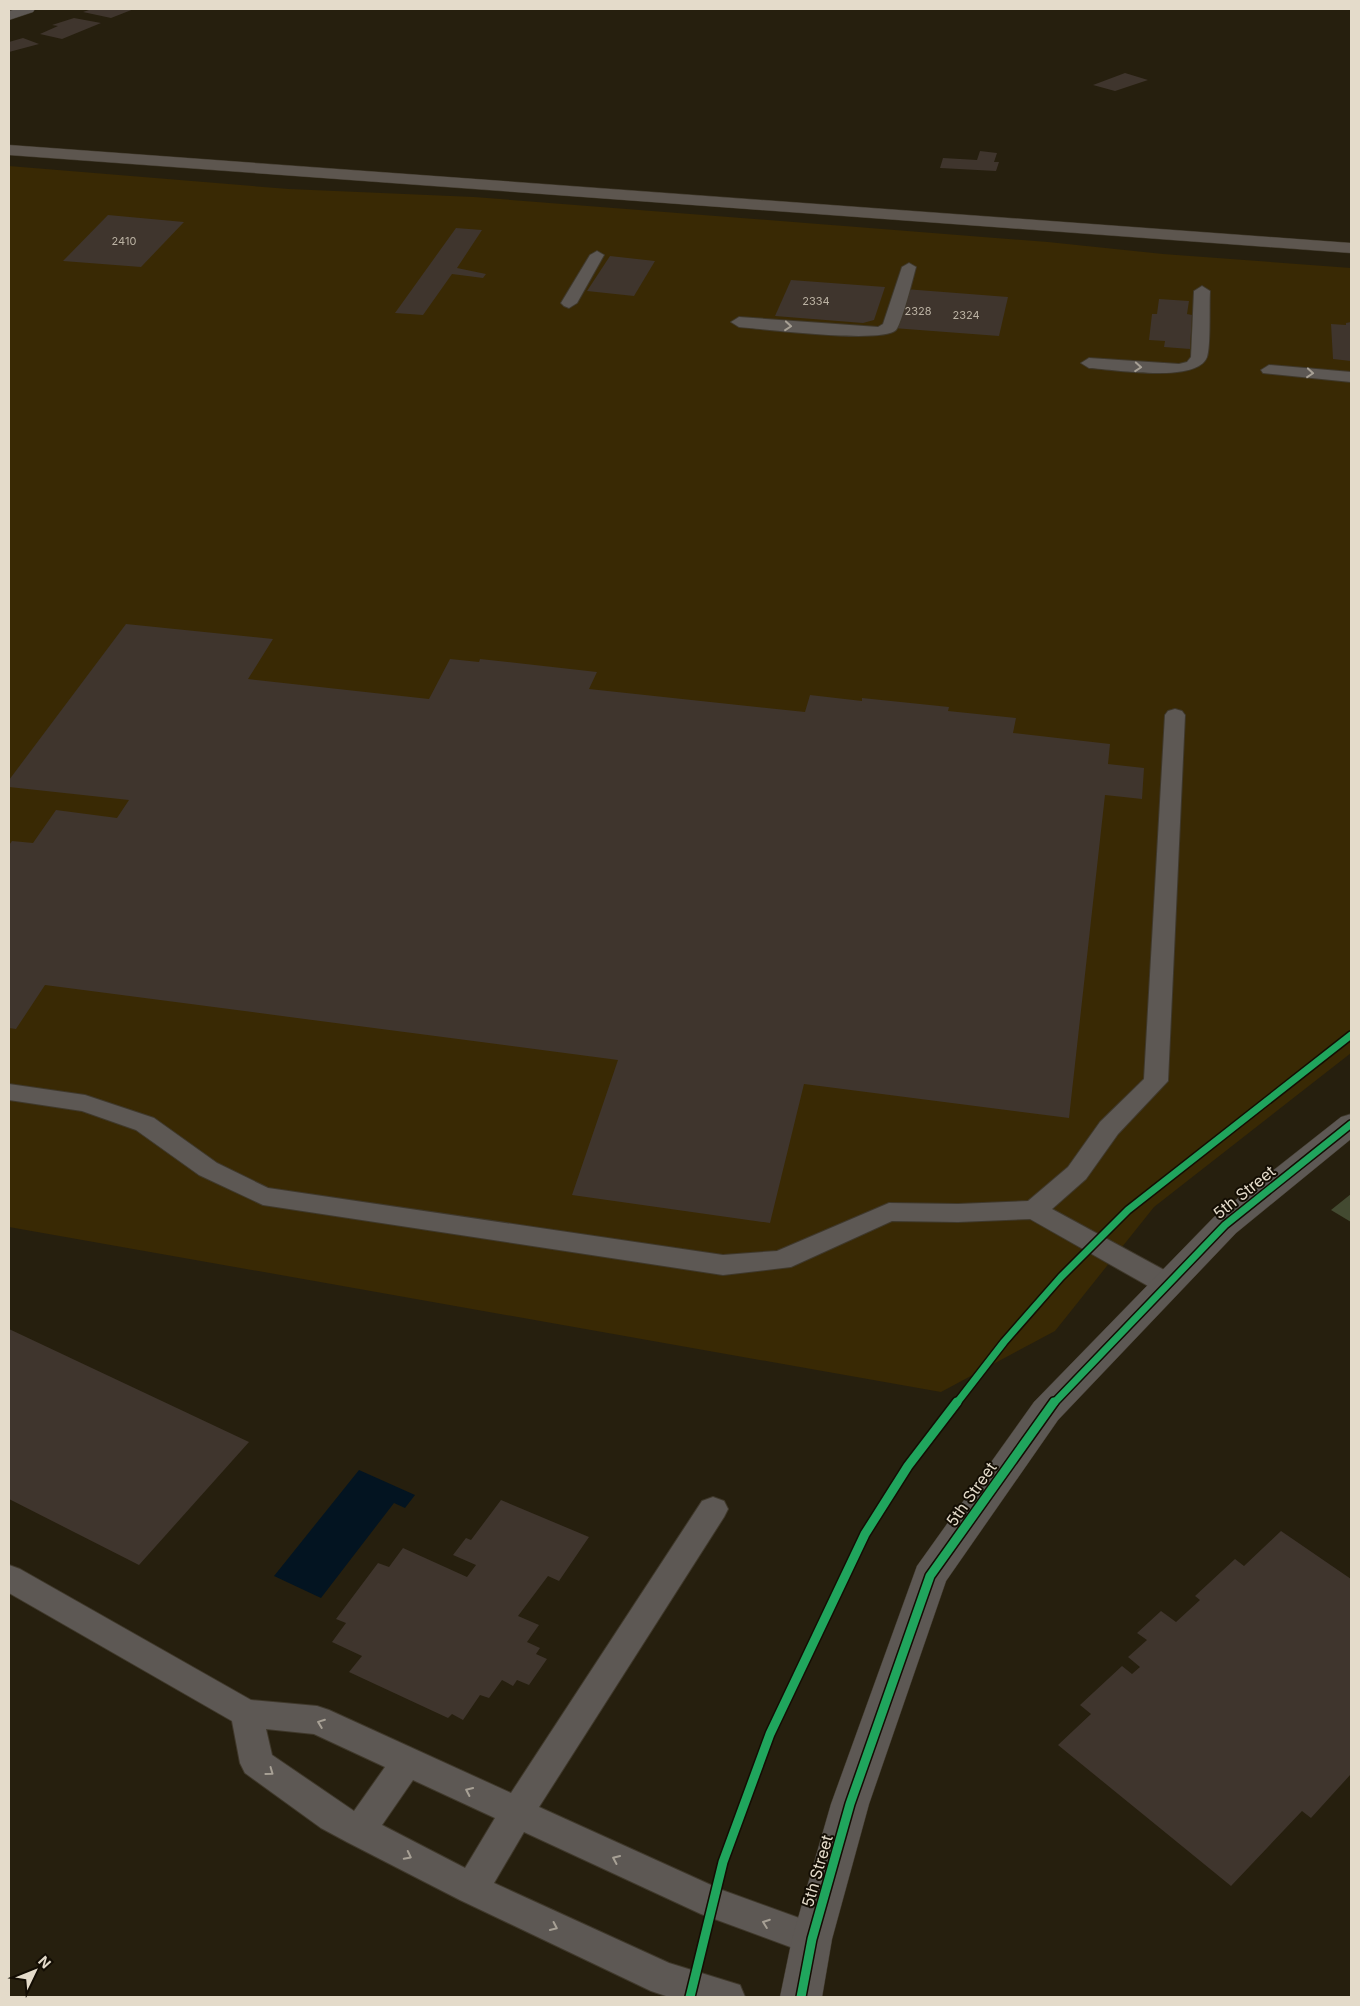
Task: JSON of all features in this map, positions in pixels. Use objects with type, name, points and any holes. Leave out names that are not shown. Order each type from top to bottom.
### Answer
[{"type":"main road","points":[[9,150],[1351,248]]},
{"type":"street","points":[[9,16],[28,9]]},
{"type":"street","name":"5th Street","points":[[801,1997],[812,1939],[850,1804],[930,1576],[1046,1411],[1224,1224],[1351,1124]]},
{"type":"lane","points":[[569,302],[597,255]]},
{"type":"lane","points":[[739,322],[864,332],[882,331],[890,327],[909,267]]},
{"type":"lane","points":[[1089,363],[1180,369],[1193,365],[1199,356],[1202,291]]},
{"type":"lane","points":[[1269,370],[1351,377]]},
{"type":"lane","points":[[1034,1210],[1077,1173],[1109,1128],[1156,1082],[1175,714]]},
{"type":"lane","points":[[9,1092],[85,1103],[145,1124],[208,1169],[263,1196],[723,1265],[781,1260],[889,1212],[958,1213],[1034,1210],[1167,1284]]},
{"type":"lane","points":[[472,1889],[516,1814],[713,1509]]},
{"type":"lane","points":[[9,1578],[246,1713],[317,1720],[516,1814],[713,1903],[812,1939]]},
{"type":"lane","points":[[246,1713],[257,1763],[320,1809],[472,1889],[664,1979],[727,1997]]},
{"type":"lane","points":[[359,1831],[407,1762]]},
{"type":"shaded area","points":[[9,166],[289,189],[474,197],[1351,268],[1351,1053],[1154,1207],[1055,1331],[941,1392],[9,1227]]},
{"type":"green space","points":[[1351,1194],[1351,1222],[1331,1210]]},
{"type":"water","points":[[359,1470],[415,1495],[405,1508],[394,1503],[321,1598],[274,1576]]},
{"type":"building","points":[[92,9],[134,9],[111,18],[83,12]]},
{"type":"building","points":[[74,18],[101,23],[62,39],[40,34],[58,26],[52,25]]},
{"type":"building","points":[[23,38],[39,44],[9,52],[9,42]]},
{"type":"building","points":[[1125,73],[1148,80],[1115,91],[1093,85]]},
{"type":"building","points":[[980,151],[997,153],[994,162],[999,162],[996,171],[940,168],[943,158],[977,160]]},
{"type":"building","points":[[108,215],[184,222],[141,267],[63,261]]},
{"type":"building","points":[[456,228],[482,230],[457,268],[486,274],[483,278],[452,274],[423,315],[395,313]]},
{"type":"building","points":[[610,256],[655,261],[634,296],[587,291]]},
{"type":"building","points":[[791,280],[885,287],[874,320],[863,323],[775,316]]},
{"type":"building","points":[[905,289],[1008,297],[999,336],[893,328]]},
{"type":"building","points":[[1159,299],[1189,301],[1187,314],[1192,315],[1190,349],[1164,347],[1165,341],[1149,340],[1152,314],[1157,314]]},
{"type":"building","points":[[1351,322],[1351,361],[1333,359],[1331,324],[1346,325],[1346,323]]},
{"type":"building","points":[[126,624],[273,639],[248,679],[429,699],[450,659],[479,662],[480,659],[597,672],[589,689],[805,712],[810,695],[862,701],[862,698],[949,707],[948,711],[1016,718],[1013,733],[1110,744],[1108,764],[1144,768],[1142,799],[1105,795],[1069,1118],[804,1084],[770,1223],[572,1195],[618,1060],[45,985],[16,1029],[9,1028],[9,845],[12,841],[33,843],[56,810],[117,818],[129,800],[9,787],[9,780]]},
{"type":"building","points":[[9,1329],[249,1442],[139,1565],[9,1499]]},
{"type":"building","points":[[501,1500],[589,1537],[559,1581],[548,1576],[518,1616],[539,1625],[527,1642],[540,1648],[536,1654],[547,1659],[529,1685],[517,1680],[513,1686],[502,1680],[489,1698],[480,1695],[463,1720],[452,1714],[448,1718],[349,1672],[362,1656],[332,1642],[346,1623],[336,1619],[378,1563],[389,1567],[403,1548],[467,1577],[476,1565],[453,1555],[466,1538],[471,1540]]},
{"type":"building","points":[[1281,1531],[1351,1579],[1351,1774],[1311,1818],[1302,1811],[1231,1886],[1058,1745],[1091,1714],[1080,1705],[1122,1666],[1132,1674],[1140,1667],[1128,1657],[1147,1640],[1137,1633],[1161,1611],[1176,1622],[1200,1600],[1195,1596],[1235,1559],[1244,1566]]},
{"type":"cycle path","points":[[690,1997],[723,1862],[770,1734],[865,1534],[908,1466],[1004,1342],[1061,1277],[1128,1210],[1351,1035]]},
{"type":"cycle path","points":[[801,1997],[812,1939],[850,1804],[930,1576],[1046,1411],[1225,1225],[1351,1124]]}]
